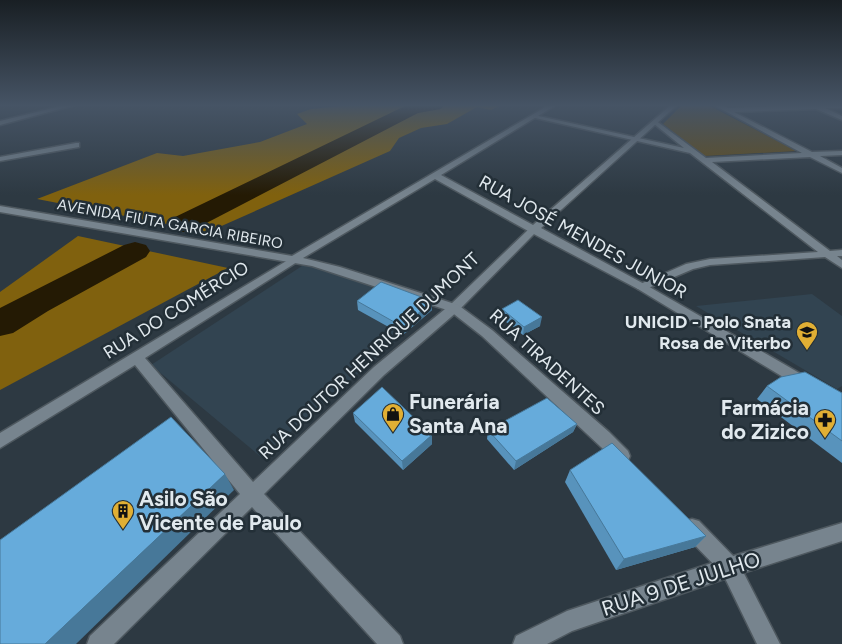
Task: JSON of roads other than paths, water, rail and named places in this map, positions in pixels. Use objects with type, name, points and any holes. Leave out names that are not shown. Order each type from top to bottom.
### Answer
[{"type":"street","name":"RUA DO COMÉRCIO","points":[[0,441],[293,260],[503,135]]},
{"type":"street","points":[[622,135],[693,152]]},
{"type":"street","name":"RUA DOUTOR HENRIQUE DUMONT","points":[[98,644],[251,493],[379,371],[454,308],[533,230],[639,135]]},
{"type":"street","points":[[672,135],[842,265]]},
{"type":"street","points":[[774,135],[842,172]]},
{"type":"street","points":[[0,159],[76,145]]},
{"type":"street","points":[[703,160],[842,153]]},
{"type":"street","name":"RUA JOSÉ MENDES JUNIOR","points":[[436,176],[533,230],[642,287],[817,390]]},
{"type":"street","name":"AVENIDA FIUTA GARCIA RIBEIRO","points":[[0,209],[42,218],[293,260]]},
{"type":"street","name":"AVENIDA FIUTA GARCIA RIBEIRO","points":[[0,217],[42,218]]},
{"type":"street","points":[[642,287],[690,266],[710,262],[842,253]]},
{"type":"street","name":"RUA TIRADENTES","points":[[293,260],[336,269],[454,308],[487,333],[603,437],[630,464]]},
{"type":"street","points":[[136,358],[251,493],[392,644]]},
{"type":"street","points":[[683,519],[730,567],[769,644]]},
{"type":"street","name":"RUA 9 DE JULHO","points":[[524,644],[567,622],[730,567],[842,532]]},
{"type":"waterway","points":[[183,224],[360,135]]},
{"type":"waterway","points":[[0,324],[135,251]]},
{"type":"place","name":"UNICID - Polo Snata Rosa de Viterbo","points":[[807,351]]},
{"type":"place","name":"Funerária Santa Ana","points":[[393,433]]},
{"type":"place","name":"Farmácia do Zizico","points":[[825,439]]},
{"type":"place","name":"Asilo São Vicente de Paulo","points":[[123,530]]}]
